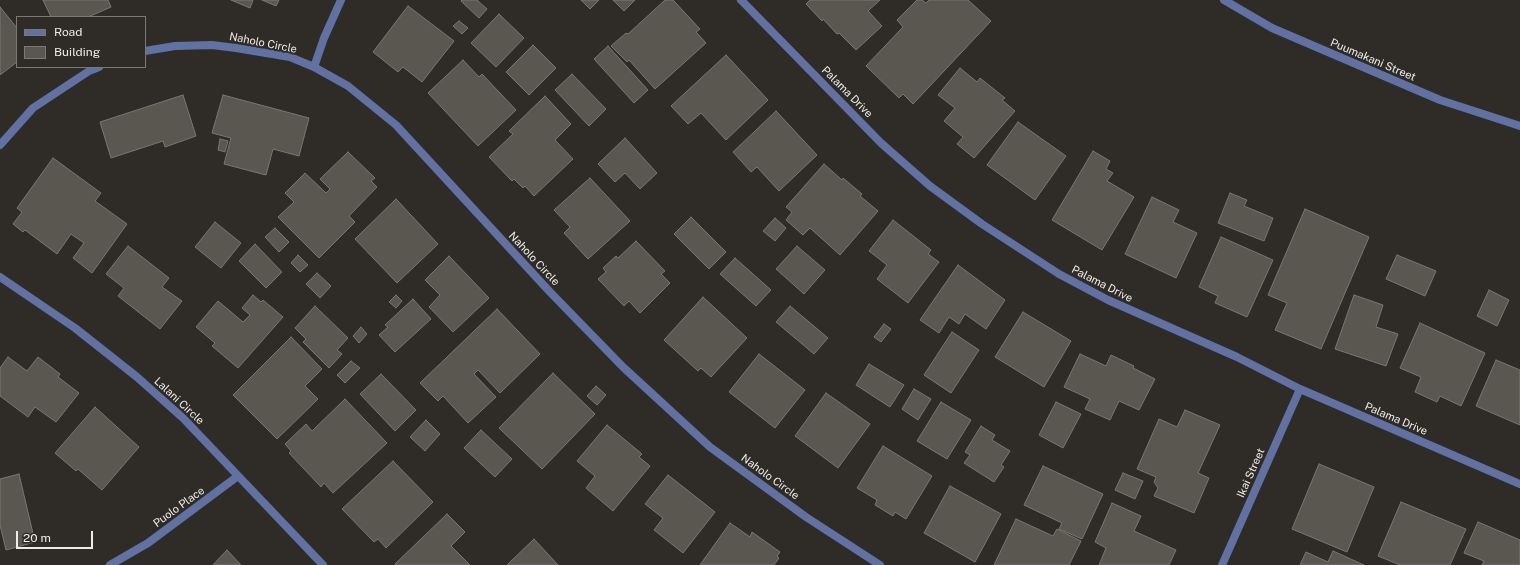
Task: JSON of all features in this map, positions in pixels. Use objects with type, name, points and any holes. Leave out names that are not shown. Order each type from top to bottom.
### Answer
[{"type":"street","points":[[314,67],[324,38],[341,0]]},
{"type":"street","name":"Palama Drive","points":[[741,0],[882,143],[930,186],[982,224],[1059,274],[1108,300],[1237,357],[1300,389],[1520,484]]},
{"type":"street","name":"Puumakani Street","points":[[1224,0],[1272,28],[1418,91],[1440,100],[1520,126]]},
{"type":"street","name":"Naholo Circle","points":[[146,51],[175,46],[212,45],[290,57],[314,67],[348,86],[396,125],[556,298],[623,367],[710,447],[806,518],[880,565]]},
{"type":"street","points":[[0,145],[33,108],[89,71],[96,68]]},
{"type":"street","name":"Lalani Circle","points":[[0,277],[76,328],[137,377],[183,418],[324,565]]},
{"type":"street","name":"Ikai Street","points":[[1222,565],[1300,389]]},
{"type":"street","name":"Puolo Place","points":[[110,565],[148,543],[238,476]]},
{"type":"building","points":[[43,0],[108,0],[111,7],[90,16],[51,16]]},
{"type":"building","points":[[231,0],[253,0],[250,8]]},
{"type":"building","points":[[262,0],[279,0],[276,6]]},
{"type":"building","points":[[477,0],[487,9],[479,18],[461,1]]},
{"type":"building","points":[[581,0],[599,0],[590,9]]},
{"type":"building","points":[[613,0],[635,0],[624,11]]},
{"type":"building","points":[[665,0],[673,0],[700,29],[696,32],[706,43],[655,89],[629,60],[627,62],[611,46],[626,33],[628,34]]},
{"type":"building","points":[[810,0],[880,0],[868,11],[882,26],[856,50],[839,33],[837,34],[823,19],[822,21],[806,4]]},
{"type":"building","points":[[917,0],[922,0],[926,3],[929,0],[968,0],[991,21],[913,104],[903,94],[899,98],[866,66],[903,27],[897,20]]},
{"type":"building","points":[[408,6],[454,41],[422,82],[403,67],[398,72],[373,52]]},
{"type":"building","points":[[0,7],[16,27],[16,63],[0,75]]},
{"type":"building","points":[[499,14],[524,38],[496,67],[471,43]]},
{"type":"building","points":[[459,21],[468,28],[462,34],[453,26]]},
{"type":"building","points":[[533,45],[556,68],[529,95],[506,72]]},
{"type":"building","points":[[608,46],[648,90],[634,103],[594,59]]},
{"type":"building","points":[[726,55],[768,100],[726,140],[701,113],[688,124],[671,106]]},
{"type":"building","points":[[463,60],[479,77],[482,74],[516,110],[478,146],[428,93]]},
{"type":"building","points":[[960,68],[977,82],[980,78],[1005,98],[1002,100],[1015,111],[974,158],[957,144],[963,137],[944,121],[955,108],[938,95]]},
{"type":"building","points":[[572,74],[606,109],[589,126],[555,90]]},
{"type":"building","points":[[183,95],[196,136],[165,147],[163,141],[111,158],[100,122]]},
{"type":"building","points":[[223,95],[309,118],[299,156],[273,149],[266,175],[224,164],[231,138],[212,133]]},
{"type":"building","points":[[545,96],[571,124],[555,140],[573,159],[534,196],[525,186],[523,188],[514,179],[512,181],[489,157],[513,134],[509,131]]},
{"type":"building","points":[[776,111],[817,155],[779,191],[757,167],[751,172],[733,152]]},
{"type":"building","points":[[1018,122],[1066,156],[1035,200],[987,165]]},
{"type":"building","points":[[625,138],[657,173],[640,189],[625,173],[615,182],[598,164]]},
{"type":"building","points":[[220,139],[228,141],[225,152],[218,150]]},
{"type":"building","points":[[1093,151],[1110,161],[1106,169],[1113,173],[1107,181],[1134,197],[1102,250],[1052,220]]},
{"type":"building","points":[[348,152],[375,178],[371,181],[377,187],[349,216],[355,222],[319,258],[278,217],[294,202],[285,193],[305,173],[326,193],[330,189],[320,179]]},
{"type":"building","points":[[53,158],[101,193],[95,201],[127,224],[92,273],[73,258],[84,243],[71,234],[57,254],[25,230],[23,232],[13,224],[22,212],[17,208]]},
{"type":"building","points":[[824,164],[842,180],[843,178],[862,194],[860,196],[878,211],[840,255],[810,228],[803,235],[786,220],[792,212],[786,207]]},
{"type":"building","points":[[590,178],[630,221],[588,259],[564,233],[570,227],[554,210]]},
{"type":"building","points":[[1230,193],[1247,200],[1244,206],[1273,218],[1264,241],[1218,223]]},
{"type":"building","points":[[1152,197],[1179,210],[1173,222],[1197,233],[1176,278],[1125,254]]},
{"type":"building","points":[[396,199],[438,244],[397,283],[355,239]]},
{"type":"building","points":[[1305,209],[1369,237],[1321,349],[1275,330],[1287,303],[1268,295]]},
{"type":"building","points":[[691,217],[726,252],[709,269],[674,234]]},
{"type":"building","points":[[775,218],[786,228],[775,241],[763,231]]},
{"type":"building","points":[[893,220],[931,250],[928,254],[939,262],[908,303],[877,279],[887,265],[869,251]]},
{"type":"building","points":[[215,222],[241,243],[221,268],[195,247]]},
{"type":"building","points":[[275,228],[289,242],[279,252],[265,237]]},
{"type":"building","points":[[1221,237],[1273,260],[1247,317],[1215,303],[1218,296],[1199,287]]},
{"type":"building","points":[[636,241],[665,271],[661,274],[670,283],[640,313],[629,301],[624,306],[598,279],[606,272],[603,268],[616,256],[618,258]]},
{"type":"building","points":[[255,244],[282,272],[266,288],[239,261]]},
{"type":"building","points":[[128,246],[169,278],[162,287],[182,301],[160,329],[118,296],[124,288],[106,274]]},
{"type":"building","points":[[797,246],[825,270],[804,294],[776,269]]},
{"type":"building","points":[[298,255],[308,265],[300,272],[291,263]]},
{"type":"building","points":[[1397,255],[1436,271],[1425,296],[1386,279]]},
{"type":"building","points":[[449,256],[489,298],[453,332],[429,307],[440,295],[425,280]]},
{"type":"building","points":[[735,258],[771,290],[756,306],[720,274]]},
{"type":"building","points":[[958,265],[1005,300],[986,329],[965,314],[959,324],[949,317],[939,333],[920,320]]},
{"type":"building","points":[[317,273],[331,286],[320,298],[306,284]]},
{"type":"building","points":[[1489,290],[1509,300],[1497,326],[1477,316]]},
{"type":"building","points":[[253,295],[261,302],[263,300],[283,317],[238,368],[212,346],[215,343],[196,327],[218,301],[243,322],[250,315],[242,308]]},
{"type":"building","points":[[396,295],[402,301],[396,308],[389,302]]},
{"type":"building","points":[[1354,295],[1383,305],[1376,327],[1398,334],[1386,366],[1335,349]]},
{"type":"building","points":[[703,297],[747,338],[711,377],[701,368],[698,371],[664,340]]},
{"type":"building","points":[[413,299],[431,319],[395,352],[379,335],[388,327],[385,325]]},
{"type":"building","points":[[315,306],[348,338],[337,350],[342,354],[329,368],[303,342],[306,339],[295,328]]},
{"type":"building","points":[[790,306],[828,338],[814,354],[776,322]]},
{"type":"building","points":[[497,309],[540,354],[500,393],[478,370],[474,374],[496,397],[468,423],[443,396],[438,401],[420,383]]},
{"type":"building","points":[[1023,312],[1071,341],[1044,387],[995,357]]},
{"type":"building","points":[[1420,323],[1485,353],[1461,406],[1440,396],[1437,402],[1415,392],[1421,377],[1400,368]]},
{"type":"building","points":[[884,324],[891,329],[881,342],[874,337]]},
{"type":"building","points":[[361,327],[367,334],[359,343],[353,336]]},
{"type":"building","points":[[952,332],[979,350],[951,393],[924,375]]},
{"type":"building","points":[[291,337],[322,369],[305,386],[318,399],[277,439],[233,395]]},
{"type":"building","points":[[759,354],[805,390],[775,428],[729,392]]},
{"type":"building","points":[[1080,354],[1106,366],[1111,355],[1134,366],[1133,368],[1155,379],[1139,410],[1119,401],[1110,420],[1085,409],[1090,399],[1064,387]]},
{"type":"building","points":[[8,357],[27,371],[38,357],[60,374],[58,377],[79,393],[56,422],[35,407],[28,417],[0,396],[0,368]]},
{"type":"building","points":[[1496,360],[1520,370],[1520,425],[1476,406]]},
{"type":"building","points":[[351,361],[360,368],[345,383],[337,375]]},
{"type":"building","points":[[869,364],[904,385],[890,407],[856,385]]},
{"type":"building","points":[[553,373],[595,414],[542,469],[499,428]]},
{"type":"building","points":[[381,374],[416,410],[395,431],[360,394]]},
{"type":"building","points":[[596,386],[606,395],[597,405],[587,396]]},
{"type":"building","points":[[914,389],[931,399],[918,420],[902,409]]},
{"type":"building","points":[[826,393],[870,424],[838,468],[795,436]]},
{"type":"building","points":[[345,399],[387,443],[333,493],[324,483],[321,487],[289,453],[291,451],[285,444],[306,424],[312,431]]},
{"type":"building","points":[[941,402],[971,420],[947,459],[917,441]]},
{"type":"building","points":[[1056,402],[1081,414],[1063,448],[1039,435]]},
{"type":"building","points":[[95,407],[139,447],[102,490],[78,469],[76,471],[55,453]]},
{"type":"building","points":[[1185,410],[1220,425],[1198,473],[1209,478],[1194,513],[1154,496],[1158,488],[1154,482],[1156,477],[1137,469],[1159,419],[1177,427]]},
{"type":"building","points":[[426,420],[440,434],[425,451],[410,437]]},
{"type":"building","points":[[607,425],[642,454],[639,457],[650,466],[613,511],[586,488],[595,476],[577,461]]},
{"type":"building","points":[[981,426],[995,435],[992,440],[1010,451],[1001,465],[1004,467],[994,482],[964,463],[970,455],[965,452]]},
{"type":"building","points":[[481,430],[512,459],[495,477],[464,448]]},
{"type":"building","points":[[883,446],[932,476],[906,519],[895,512],[893,516],[875,505],[877,500],[857,488]]},
{"type":"building","points":[[393,461],[433,502],[386,548],[378,539],[374,542],[342,509]]},
{"type":"building","points":[[1319,464],[1374,487],[1347,552],[1292,529]]},
{"type":"building","points":[[1043,466],[1103,494],[1082,539],[1059,529],[1062,523],[1024,505]]},
{"type":"building","points":[[1123,473],[1143,481],[1135,499],[1115,490]]},
{"type":"building","points":[[19,474],[35,542],[6,550],[0,525],[0,479]]},
{"type":"building","points":[[668,475],[715,512],[683,553],[654,530],[663,518],[645,504]]},
{"type":"building","points":[[950,486],[1001,514],[975,562],[924,533]]},
{"type":"building","points":[[1401,502],[1466,529],[1450,565],[1400,565],[1378,556]]},
{"type":"building","points":[[1112,503],[1141,516],[1134,531],[1176,550],[1169,565],[1099,565],[1106,548],[1095,542]]},
{"type":"building","points":[[447,514],[465,532],[451,546],[470,565],[395,564]]},
{"type":"building","points":[[1016,519],[1053,536],[1057,529],[1081,541],[1069,565],[994,565]]},
{"type":"building","points":[[1478,522],[1520,540],[1520,565],[1482,565],[1484,561],[1464,553]]},
{"type":"building","points":[[730,523],[750,537],[752,532],[780,552],[777,556],[779,558],[774,565],[700,565]]},
{"type":"building","points":[[534,539],[558,565],[507,565]]},
{"type":"building","points":[[227,550],[241,565],[213,565]]},
{"type":"building","points":[[1333,551],[1364,565],[1300,565],[1306,552],[1328,562]]}]
